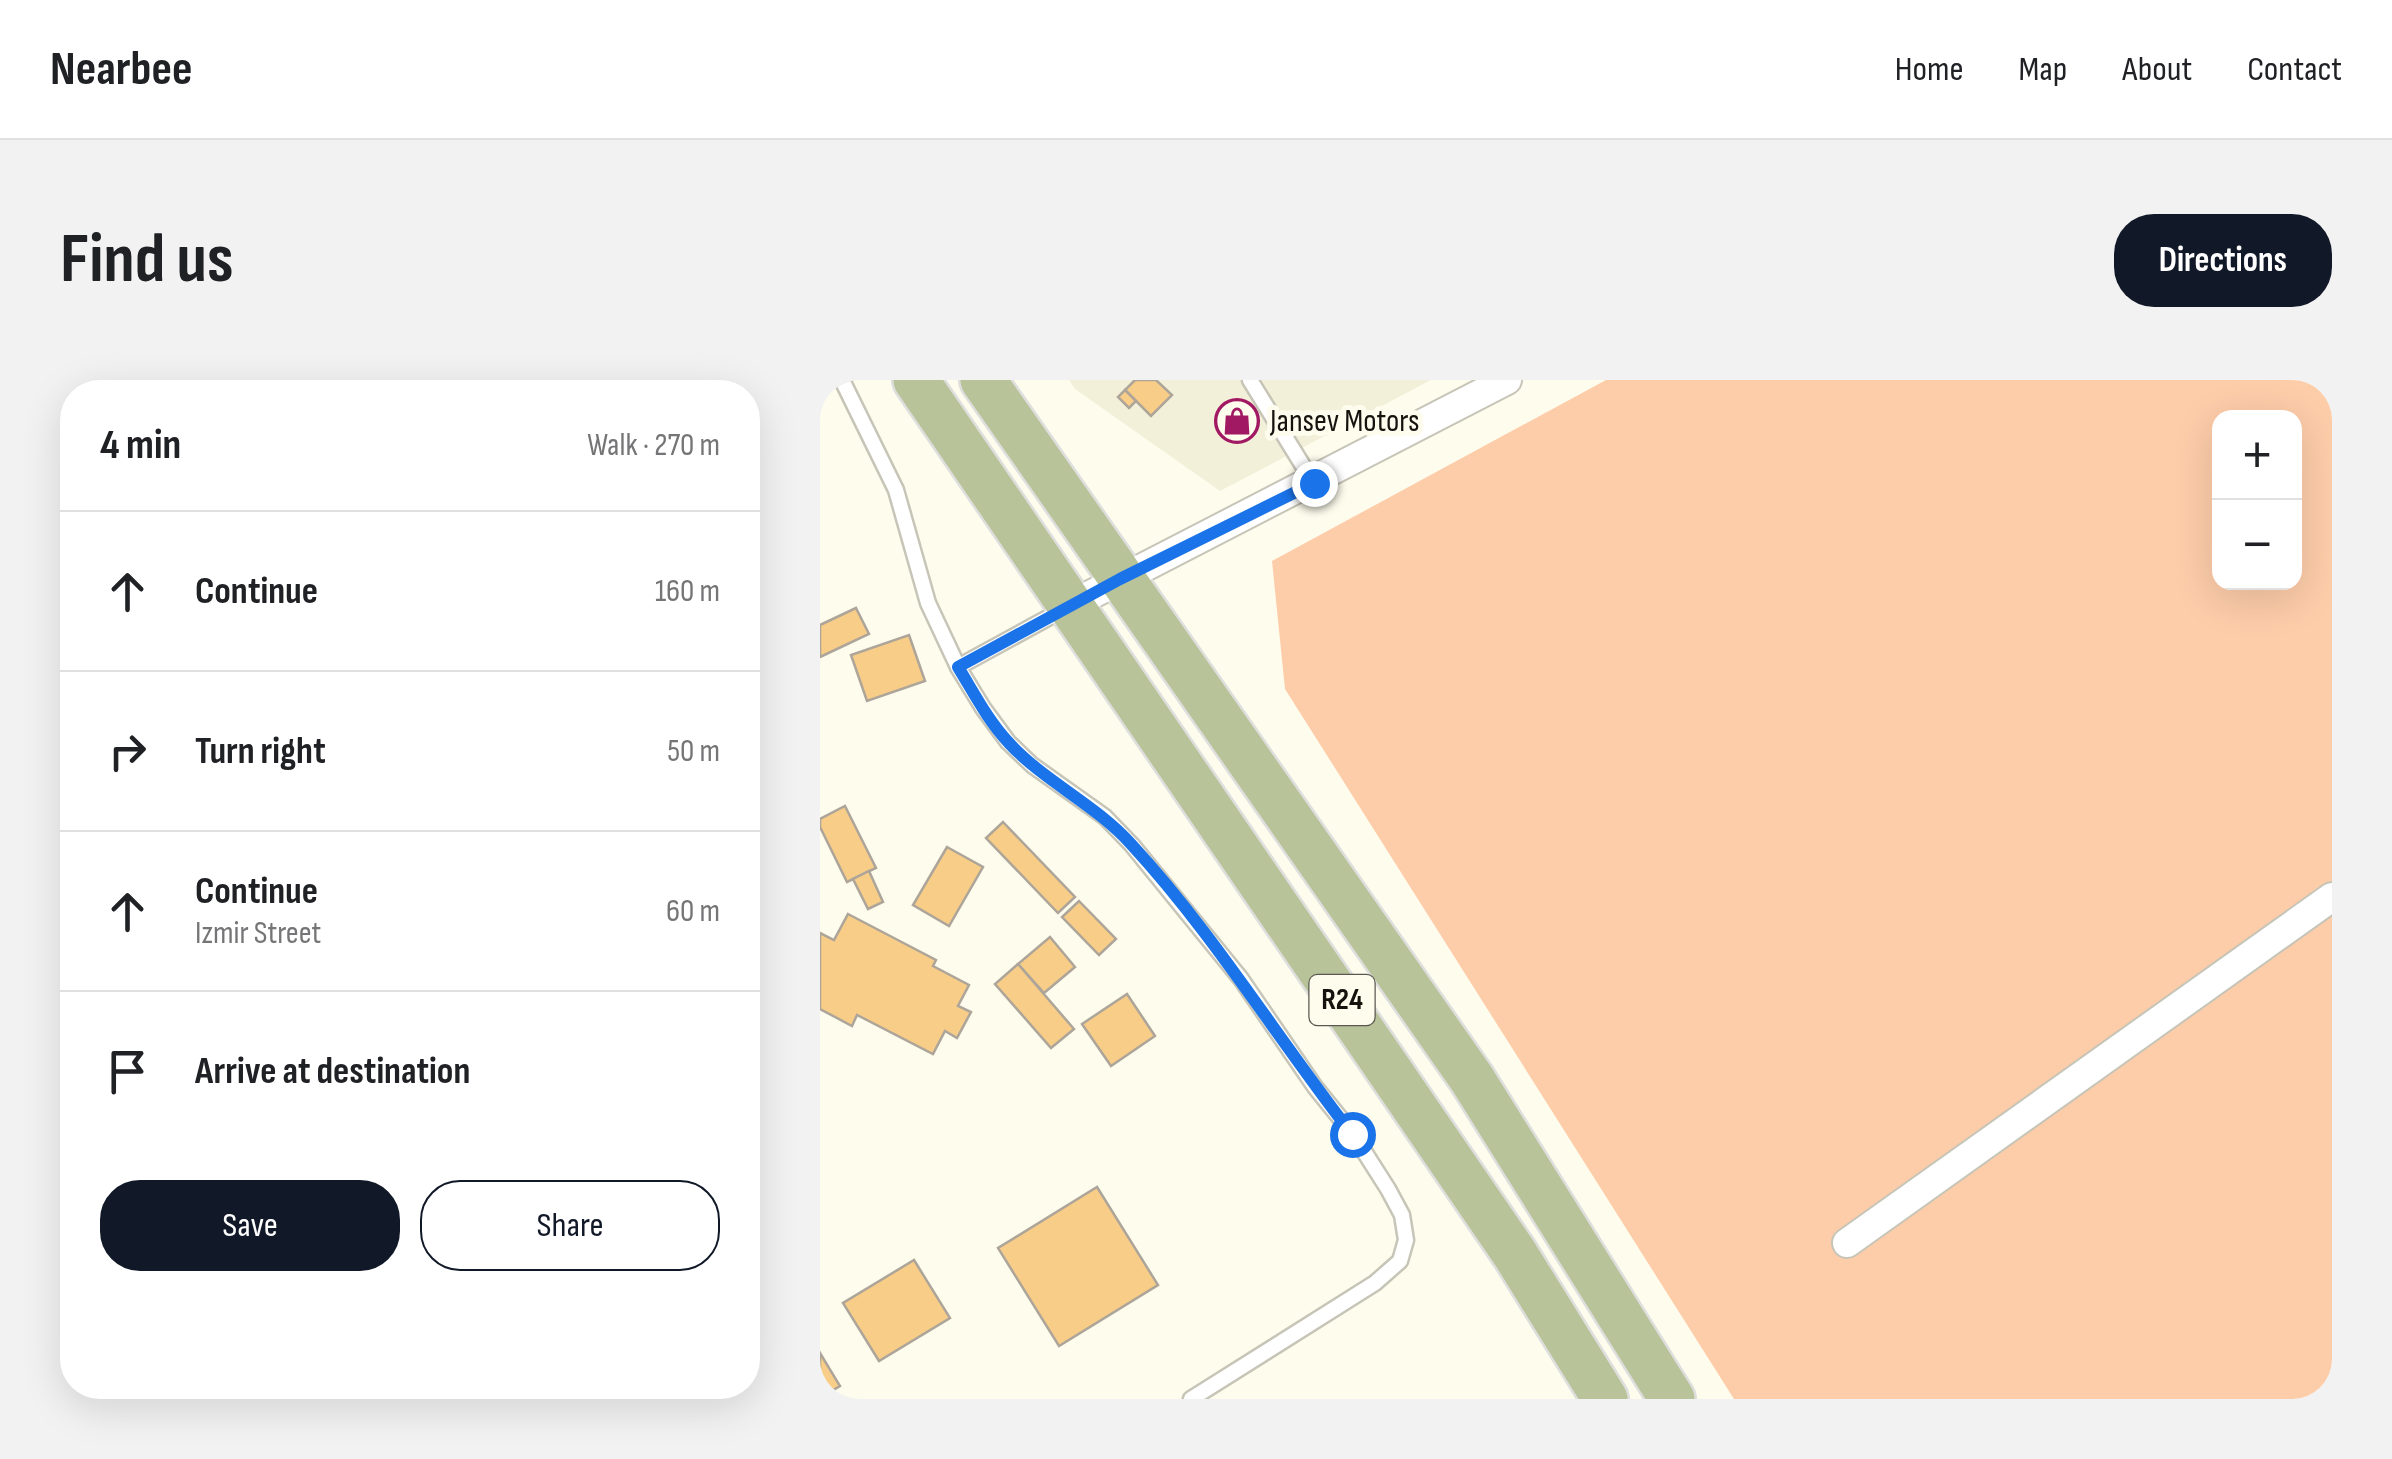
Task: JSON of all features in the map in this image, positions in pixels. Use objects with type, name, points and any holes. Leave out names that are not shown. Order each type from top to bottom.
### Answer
[{"type":"main road","name":"R24","points":[[916,380],[1516,1254],[1605,1399]]},
{"type":"main road","name":"R24","points":[[983,380],[1472,1079],[1672,1399]]},
{"type":"street","points":[[1072,605],[1314,483],[1497,383]]},
{"type":"street","points":[[1847,1243],[2332,896]]},
{"type":"lane","points":[[842,380],[896,490],[928,603],[958,667],[1008,742],[1032,765],[1105,817],[1150,866],[1240,979],[1352,1134],[1402,1215],[1406,1240],[1400,1261],[1375,1283],[1191,1399]]},
{"type":"lane","points":[[1250,380],[1314,483]]},
{"type":"lane","points":[[958,667],[1072,605]]},
{"type":"shaded area","name":"Jansev Motors","points":[[1069,380],[1431,380],[1220,491],[1075,389]]},
{"type":"shaded area","points":[[1606,380],[2332,380],[2332,1399],[1734,1399],[1285,689],[1272,561]]},
{"type":"building","points":[[1135,380],[1156,380],[1172,395],[1151,416],[1125,390]]},
{"type":"building","points":[[1125,390],[1136,401],[1129,408],[1118,397]]},
{"type":"building","points":[[856,608],[869,634],[820,657],[820,625]]},
{"type":"building","points":[[909,635],[925,681],[867,701],[851,655]]},
{"type":"building","points":[[845,806],[876,868],[847,882],[820,827],[820,819]]},
{"type":"building","points":[[1003,822],[1075,897],[1058,913],[986,838]]},
{"type":"building","points":[[947,847],[983,867],[949,926],[913,905]]},
{"type":"building","points":[[869,871],[883,902],[868,909],[853,879]]},
{"type":"building","points":[[1079,901],[1116,939],[1099,955],[1062,917]]},
{"type":"building","points":[[848,914],[936,960],[933,966],[969,985],[958,1006],[971,1012],[957,1038],[945,1031],[933,1054],[857,1015],[852,1026],[820,1009],[820,933],[834,940]]},
{"type":"building","points":[[1050,937],[1075,967],[1044,993],[1018,964]]},
{"type":"building","points":[[1018,964],[1074,1029],[1051,1048],[995,984]]},
{"type":"building","points":[[1127,994],[1155,1036],[1111,1066],[1082,1024]]},
{"type":"building","points":[[1097,1187],[1158,1285],[1059,1346],[998,1248]]},
{"type":"building","points":[[914,1260],[950,1318],[879,1361],[843,1303]]},
{"type":"building","points":[[820,1353],[840,1386],[820,1398]]},
{"type":"place","name":"Jansev Motors","points":[[1237,421]]},
{"type":"route","points":[[1314,483],[1120,579],[958,667],[1008,742],[1032,765],[1105,817],[1132,845],[1240,979],[1352,1134]]}]
